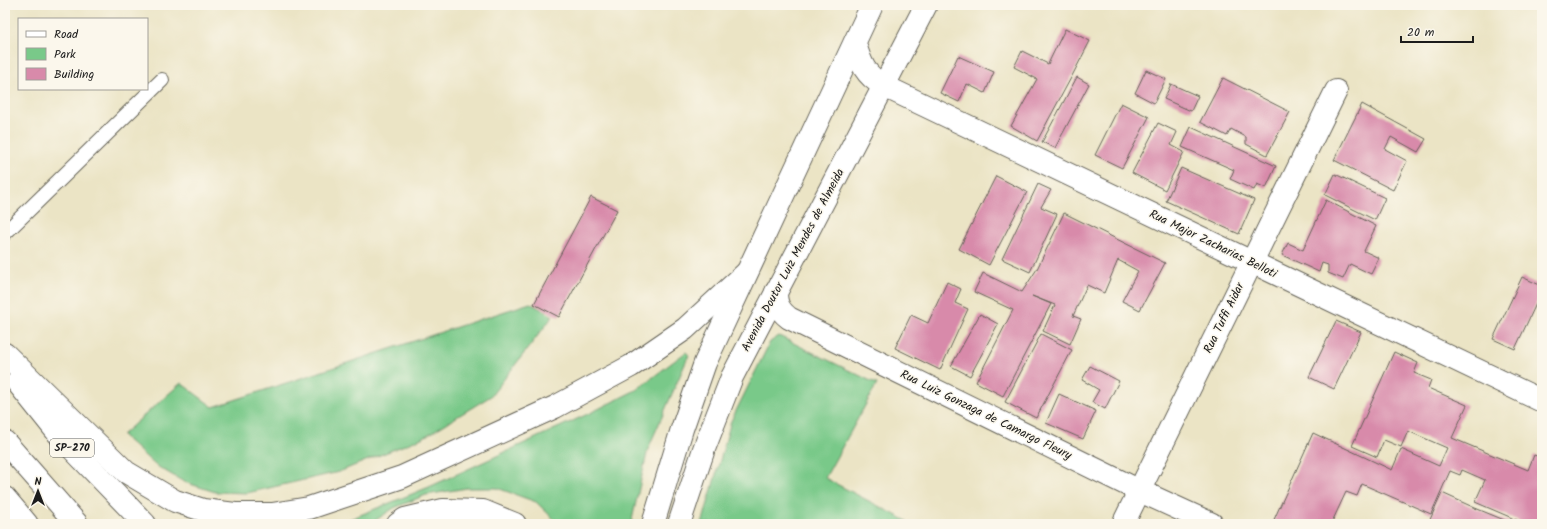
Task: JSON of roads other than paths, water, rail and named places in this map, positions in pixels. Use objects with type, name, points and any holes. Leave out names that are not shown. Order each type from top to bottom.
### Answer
[{"type":"main road","points":[[653,524],[704,363],[872,5]]},
{"type":"main road","name":"Avenida Doutor Luiz Mendes de Almeida","points":[[679,524],[704,449],[732,377],[926,5]]},
{"type":"main road","name":"Rua Major Zacharias Belloti","points":[[855,44],[865,70],[874,80],[884,86],[1542,401]]},
{"type":"main road","name":"Rua Tuffi Aidar","points":[[1123,524],[1336,91]]},
{"type":"main road","points":[[5,354],[126,472],[175,501],[203,510],[235,514],[272,514],[309,508],[402,476],[555,407],[631,366],[679,333],[746,273]]},
{"type":"main road","name":"Rua Luiz Gonzaga de Camargo Fleury","points":[[776,292],[778,307],[781,312],[789,318],[1212,524]]},
{"type":"main road","name":"SP-270","points":[[5,368],[61,437],[145,524]]},
{"type":"main road","points":[[5,442],[76,524]]},
{"type":"main road","points":[[5,498],[27,524]]},
{"type":"main road","points":[[398,524],[405,519],[442,510],[483,511],[515,524]]},
{"type":"lane","points":[[5,233],[162,80]]}]
